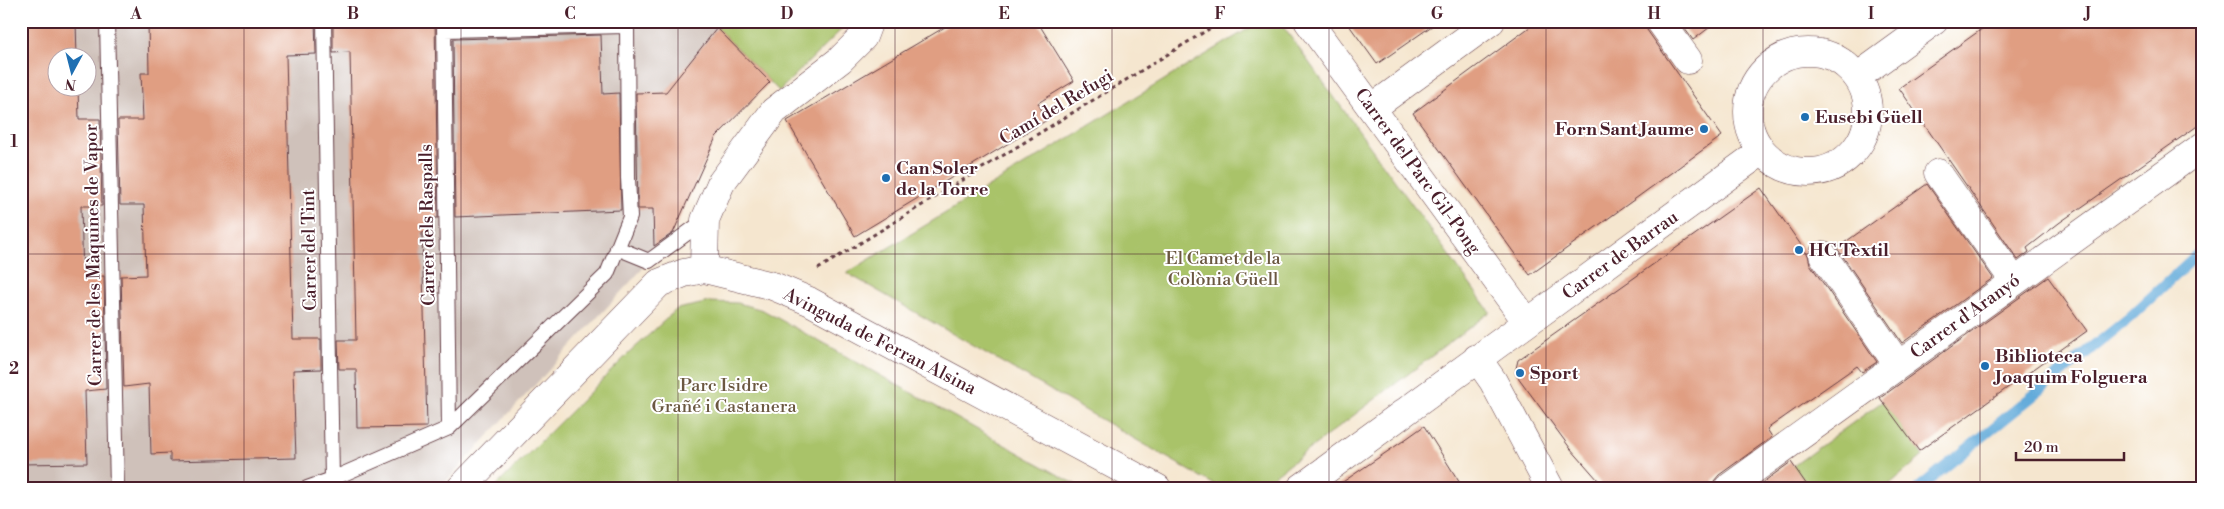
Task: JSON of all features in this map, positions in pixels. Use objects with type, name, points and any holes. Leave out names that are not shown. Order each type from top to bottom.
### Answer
[{"type":"street","points":[[704,269],[705,220],[721,183],[774,111],[840,60],[863,37],[869,21]]},
{"type":"street","name":"Carrer del Parc Gil-Pong","points":[[1308,21],[1527,322]]},
{"type":"street","points":[[1372,108],[1491,21]]},
{"type":"street","points":[[1660,21],[1688,60]]},
{"type":"street","points":[[1857,77],[1934,21]]},
{"type":"street","points":[[1807,52],[1826,55],[1843,63],[1857,77],[1866,95],[1869,116],[1864,136],[1854,153],[1837,166],[1818,172],[1797,172],[1778,164],[1762,151],[1752,135],[1748,116],[1749,106],[1750,97],[1757,79],[1771,65],[1788,56],[1807,52]]},
{"type":"street","name":"Carrer d'Aranyó","points":[[1728,488],[2203,146]]},
{"type":"street","name":"Carrer de Barrau","points":[[1301,488],[1762,151]]},
{"type":"street","points":[[1938,173],[2014,281]]},
{"type":"street","points":[[1823,255],[1898,365]]},
{"type":"street","name":"Avinguda de Ferran Alsina","points":[[461,488],[659,283],[704,269],[772,286],[809,301],[1158,488]]},
{"type":"street","points":[[1477,358],[1493,381],[1550,488]]},
{"type":"lane","name":"Carrer de les Màquines de Vapor","points":[[107,21],[117,488]]},
{"type":"lane","name":"Carrer del Tint","points":[[324,21],[332,479]]},
{"type":"lane","points":[[307,488],[449,428],[608,274],[630,217],[627,24],[444,26]]},
{"type":"lane","name":"Carrer dels Raspalls","points":[[444,26],[449,428]]},
{"type":"lane","points":[[617,248],[649,261],[705,220]]},
{"type":"path","name":"Camí del Refugi","points":[[772,286],[805,276],[1222,21]]},
{"type":"shaded area","points":[[21,21],[722,21],[717,28],[770,82],[716,137],[670,239],[440,488],[21,488]]},
{"type":"green space","points":[[722,21],[850,21],[779,91],[717,28]]},
{"type":"green space","name":"El Camet de la Colònia Güell","points":[[1261,21],[1279,21],[1490,312],[1258,488],[1220,488],[847,273]]},
{"type":"green space","name":"Parc Isidre Grañé i Castanera","points":[[710,302],[738,303],[763,310],[1082,488],[494,488],[627,355],[677,309]]},
{"type":"green space","points":[[1883,401],[1923,456],[1885,488],[1809,488],[1793,466]]},
{"type":"building","points":[[21,21],[76,21],[77,48],[48,48],[48,98],[78,98],[79,119],[100,119],[102,206],[81,206],[83,277],[104,276],[106,389],[85,391],[87,463],[21,464]]},
{"type":"building","points":[[148,21],[315,21],[316,54],[286,55],[293,339],[321,339],[321,369],[293,370],[296,458],[170,461],[170,453],[151,454],[149,384],[124,387],[121,276],[146,275],[144,205],[120,205],[118,120],[143,120],[141,73],[149,73]]},
{"type":"building","points":[[333,21],[435,21],[438,218],[431,218],[432,232],[422,233],[427,427],[357,428],[356,369],[339,369],[338,340],[356,340],[350,52],[333,53]]},
{"type":"building","name":"Can Soler de la Torre","points":[[955,21],[1037,21],[1074,81],[1038,103],[1047,120],[855,236],[787,121]]},
{"type":"building","points":[[1346,21],[1439,21],[1377,64]]},
{"type":"building","points":[[1538,21],[1645,21],[1647,30],[1722,136],[1530,275],[1413,113]]},
{"type":"building","points":[[1679,21],[1718,21],[1693,40]]},
{"type":"building","points":[[1993,21],[2203,21],[2203,122],[2059,223],[2027,248],[2029,252],[2018,260],[1899,88]]},
{"type":"building","points":[[717,28],[770,82],[716,137],[673,233],[654,246],[653,209],[638,209],[636,93],[666,92]]},
{"type":"building","points":[[601,35],[603,94],[619,93],[621,210],[455,217],[453,39]]},
{"type":"building","points":[[1927,184],[1993,278],[1902,343],[1837,248]]},
{"type":"building","points":[[1761,188],[1808,255],[1810,264],[1877,362],[1862,372],[1857,366],[1767,429],[1772,437],[1719,475],[1714,481],[1713,488],[1605,488],[1570,448],[1515,373],[1518,360]]},
{"type":"building","name":"Biblioteca Joaquim Folguera","points":[[2048,277],[2087,331],[1919,451],[1880,398]]},
{"type":"building","points":[[1424,426],[1463,488],[1334,488],[1403,441]]},
{"type":"building","points":[[1791,462],[1809,488],[1755,488]]},
{"type":"waterway","points":[[1919,488],[2129,318],[2203,249]]},
{"type":"place","name":"Eusebi Güell","points":[[1805,117]]},
{"type":"place","name":"Forn Sant Jaume","points":[[1704,129]]},
{"type":"place","name":"Can Soler de la Torre","points":[[886,178]]},
{"type":"place","name":"HC Tèxtil","points":[[1799,250]]},
{"type":"place","name":"Biblioteca Joaquim Folguera","points":[[1985,366]]},
{"type":"place","name":"Sport","points":[[1520,373]]}]
